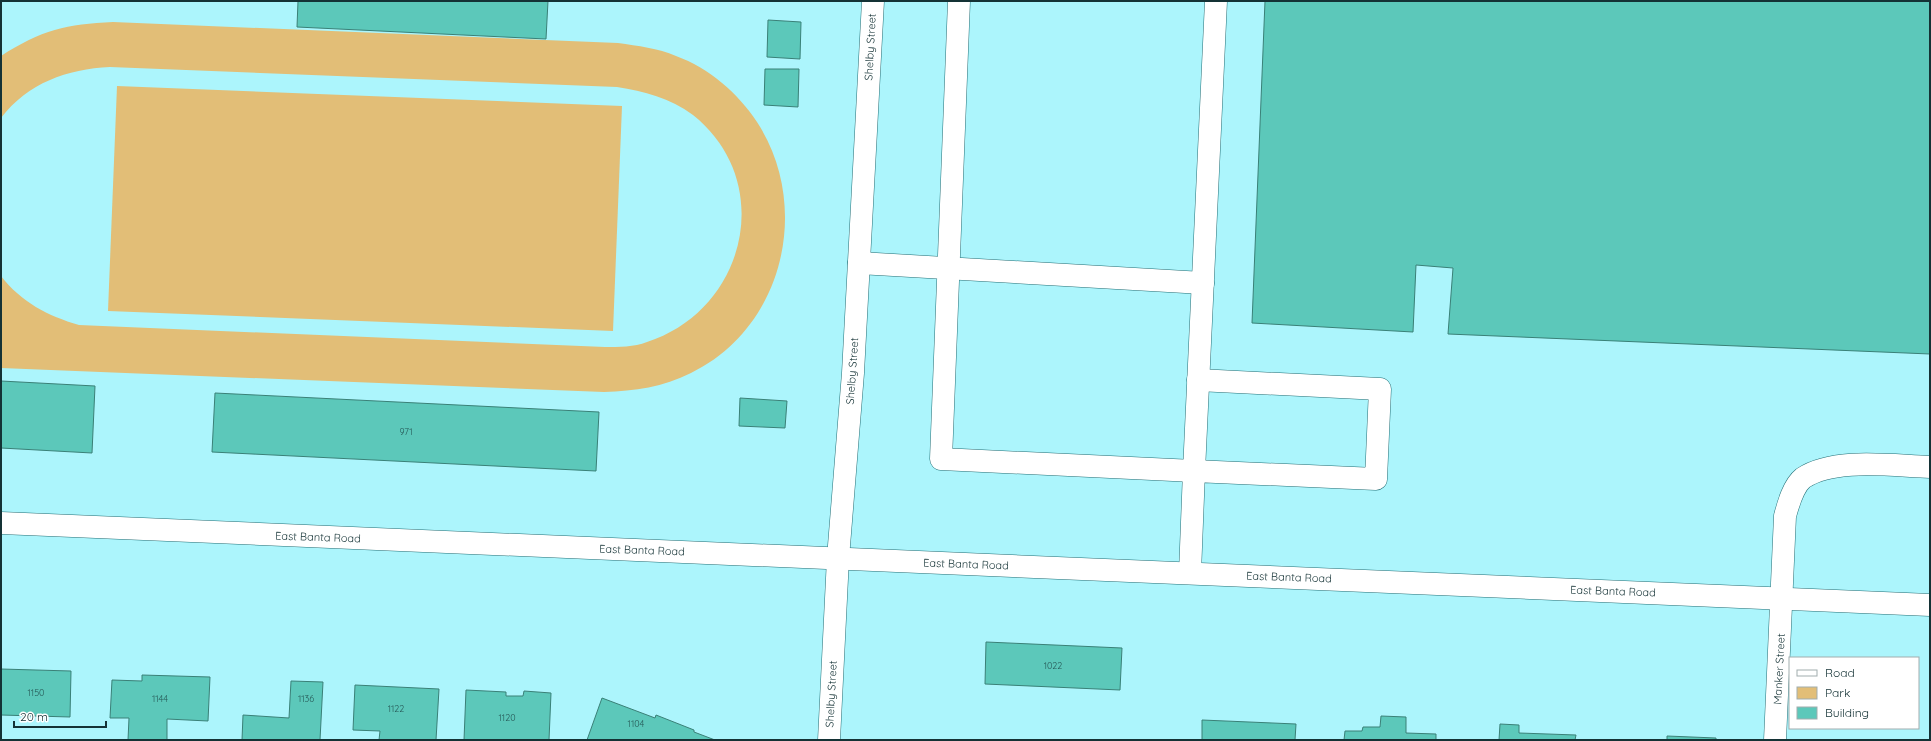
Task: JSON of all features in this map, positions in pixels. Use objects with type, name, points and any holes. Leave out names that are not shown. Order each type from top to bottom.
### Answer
[{"type":"street","name":"Shelby Street","points":[[829,740],[838,558],[853,373],[873,1]]},
{"type":"street","points":[[959,1],[941,459],[1194,472],[1376,479],[1380,389],[1198,380]]},
{"type":"street","points":[[1190,573],[1216,1]]},
{"type":"street","points":[[859,263],[1203,284]]},
{"type":"street","name":"Manker Street","points":[[1775,740],[1785,516],[1789,500],[1802,479],[1827,468],[1861,464],[1930,467]]},
{"type":"street","name":"East Banta Road","points":[[1,523],[1930,605]]},
{"type":"green space","points":[[113,22],[618,43],[640,46],[669,53],[700,67],[732,92],[757,122],[774,155],[783,190],[785,226],[780,262],[767,296],[748,327],[723,353],[691,373],[670,382],[627,391],[604,392],[1,368],[1,276],[26,301],[57,317],[79,325],[621,347],[647,342],[681,326],[708,302],[727,274],[739,242],[741,208],[735,174],[719,143],[693,115],[675,104],[647,93],[617,87],[110,67],[79,71],[50,80],[23,96],[1,118],[1,56],[29,40],[55,30],[82,24]]},
{"type":"green space","points":[[117,86],[622,106],[613,331],[108,311]]},
{"type":"building","points":[[298,1],[548,1],[546,39],[297,27]]},
{"type":"building","points":[[1265,1],[1930,1],[1930,354],[1448,334],[1453,268],[1416,265],[1413,332],[1252,323]]},
{"type":"building","points":[[768,20],[801,22],[800,59],[767,57]]},
{"type":"building","points":[[765,69],[799,69],[798,107],[764,105]]},
{"type":"building","points":[[1,381],[95,386],[92,453],[1,448]]},
{"type":"building","points":[[215,393],[599,412],[596,471],[212,452]]},
{"type":"building","points":[[740,398],[787,401],[785,428],[739,426]]},
{"type":"building","points":[[986,642],[1122,648],[1120,690],[985,684]]},
{"type":"building","points":[[1,669],[71,671],[70,717],[1,715]]},
{"type":"building","points":[[142,675],[210,677],[208,721],[167,719],[167,740],[128,740],[129,718],[110,718],[112,680],[142,681]]},
{"type":"building","points":[[291,681],[323,682],[320,740],[242,740],[243,715],[289,718]]},
{"type":"building","points":[[355,685],[439,689],[436,740],[379,740],[380,731],[353,730]]},
{"type":"building","points":[[466,690],[506,692],[506,696],[523,696],[524,691],[551,693],[549,740],[464,740]]},
{"type":"building","points":[[602,698],[655,718],[656,715],[715,740],[587,740]]},
{"type":"building","points":[[1381,716],[1406,717],[1406,733],[1436,734],[1436,740],[1344,740],[1345,731],[1362,731],[1363,727],[1380,727]]},
{"type":"building","points":[[1202,720],[1296,724],[1295,740],[1202,740]]},
{"type":"building","points":[[1500,724],[1519,725],[1519,733],[1576,735],[1575,740],[1499,740]]},
{"type":"building","points":[[1667,736],[1716,738],[1716,740],[1667,740]]}]
